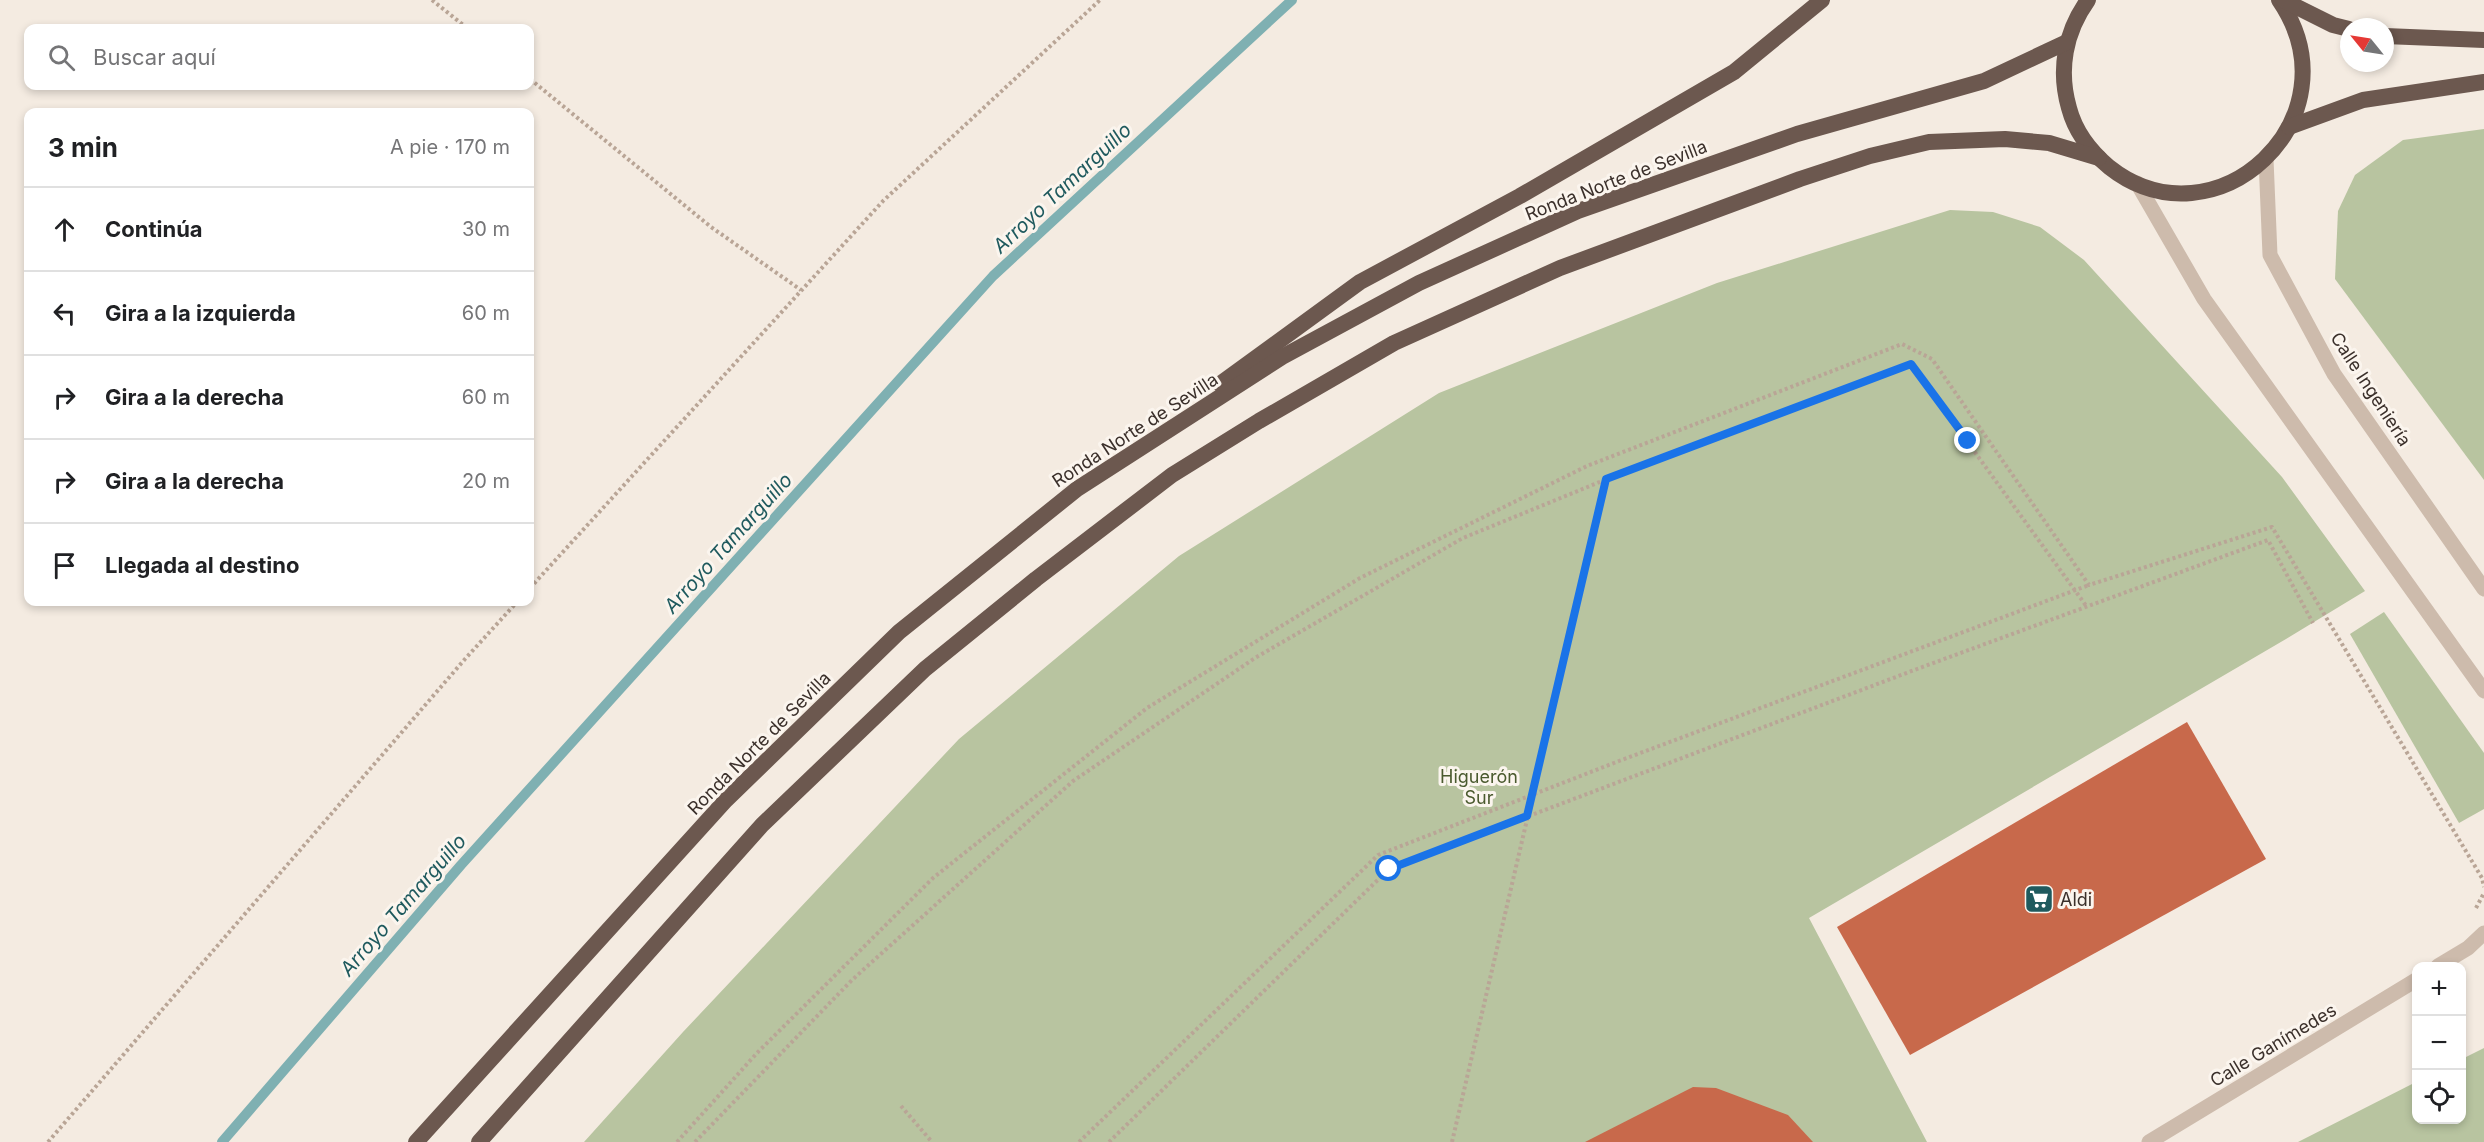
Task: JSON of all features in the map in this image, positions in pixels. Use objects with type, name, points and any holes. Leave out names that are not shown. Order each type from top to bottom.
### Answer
[{"type":"highway","points":[[1077,489],[1360,282],[1520,196],[1734,72],[1822,0]]},
{"type":"highway","points":[[2088,0],[2080,10],[2067,42],[2063,78],[2070,113],[2086,144],[2098,158],[2116,172],[2137,183],[2175,192],[2215,188],[2242,176],[2266,159],[2289,127],[2301,95],[2302,60],[2294,27],[2281,0]]},
{"type":"highway","points":[[2281,0],[2340,27]]},
{"type":"highway","points":[[2394,36],[2484,40]]},
{"type":"highway","name":"Ronda Norte de Sevilla","points":[[416,1142],[726,800],[899,632],[1077,489],[1282,357],[1419,283],[1578,211],[1797,134],[1984,81],[2067,42]]},
{"type":"highway","points":[[2289,127],[2363,100],[2484,82]]},
{"type":"highway","points":[[479,1142],[762,825],[926,669],[1036,579],[1172,475],[1259,421],[1394,344],[1560,268],[1800,179],[1870,156],[1929,142],[2005,139],[2049,143],[2098,158]]},
{"type":"street","name":"Calle Ingeniería","points":[[2266,159],[2270,255],[2334,374],[2484,589]]},
{"type":"street","points":[[2137,183],[2205,299],[2484,691]]},
{"type":"street","points":[[2445,962],[2468,948],[2484,933]]},
{"type":"street","name":"Calle Ganímedes","points":[[2149,1142],[2412,982]]},
{"type":"path","points":[[432,0],[462,24]]},
{"type":"path","points":[[534,584],[883,201],[1100,0]]},
{"type":"path","points":[[534,82],[711,227],[801,290]]},
{"type":"path","points":[[676,1142],[757,1053],[933,878],[1147,708],[1360,579],[1587,466],[1902,344],[1932,359],[2090,585]]},
{"type":"path","points":[[695,1142],[852,980],[1073,782],[1255,658],[1463,538],[1606,479],[1911,364],[2087,607]]},
{"type":"path","points":[[1452,1142],[1606,479]]},
{"type":"path","points":[[1079,1142],[1378,855],[2075,590],[2272,527],[2482,878],[2484,887]]},
{"type":"path","points":[[1108,1142],[1389,869],[2268,540],[2313,623]]},
{"type":"path","points":[[48,1142],[513,606]]},
{"type":"path","points":[[901,1106],[932,1142]]},
{"type":"green space","points":[[2484,129],[2484,480],[2335,279],[2338,211],[2355,175],[2403,140]]},
{"type":"green space","name":"Higuerón Sur","points":[[1950,210],[1993,212],[2040,227],[2084,260],[2282,477],[2365,591],[1809,918],[1927,1142],[584,1142],[683,1032],[959,739],[1179,556],[1439,393],[1717,283]]},
{"type":"green space","points":[[2384,612],[2484,753],[2484,809],[2459,823],[2350,634]]},
{"type":"green space","points":[[2484,1048],[2484,1142],[2298,1142],[2412,1084],[2412,1124],[2466,1124],[2466,1057]]},
{"type":"building","name":"Aldi","points":[[2187,722],[2266,859],[1910,1055],[1837,927]]},
{"type":"building","points":[[1693,1087],[1716,1088],[1788,1115],[1813,1142],[1585,1142]]},
{"type":"waterway","name":"Arroyo Tamarguillo","points":[[222,1142],[461,865],[993,276],[1292,0]]},
{"type":"place","name":"Aldi","points":[[2039,899]]},
{"type":"route","points":[[1389,869],[1527,816],[1606,479],[1911,364],[1968,441]]}]
